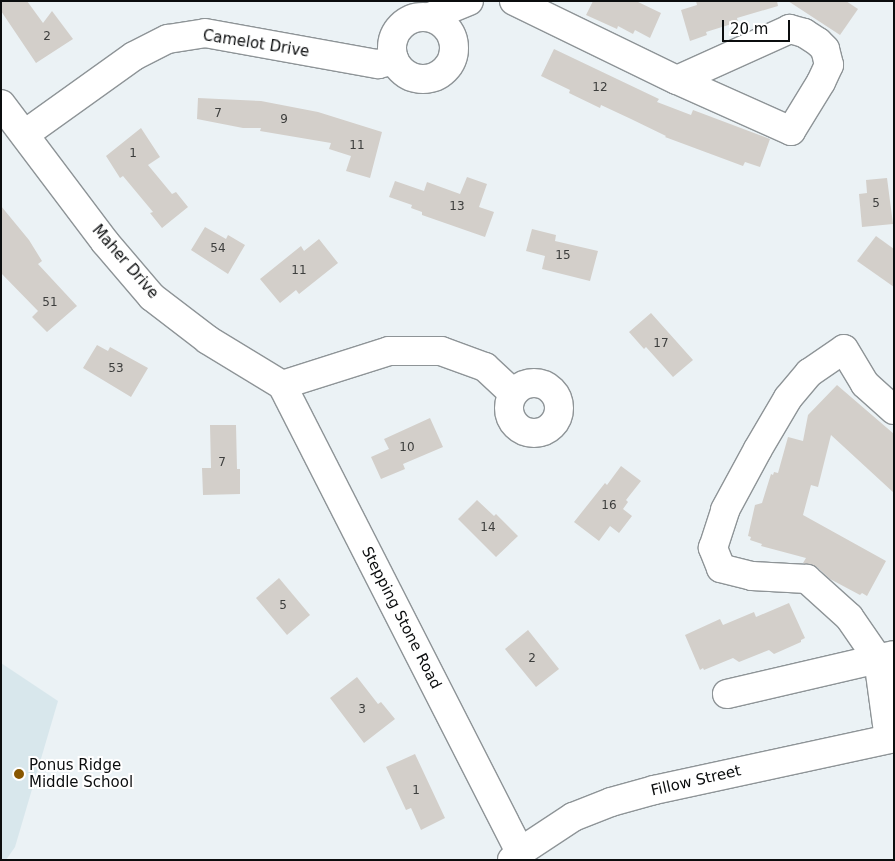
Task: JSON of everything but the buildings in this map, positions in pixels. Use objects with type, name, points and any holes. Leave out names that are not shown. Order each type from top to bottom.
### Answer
[{"type":"street","points":[[430,17],[440,21],[448,28],[455,48],[453,59],[448,68],[435,77],[419,79],[409,76],[400,69],[395,60],[392,47],[395,34],[404,23],[410,20],[430,17],[469,1]]},
{"type":"street","points":[[514,1],[677,80],[791,132],[822,82],[829,65],[825,49],[818,42],[804,33],[790,29],[677,80]]},
{"type":"street","name":"Camelot Drive","points":[[25,134],[134,56],[168,39],[205,33],[378,64],[395,60]]},
{"type":"street","name":"Maher Drive","points":[[1,104],[105,242],[152,297],[208,340],[282,385]]},
{"type":"street","points":[[891,738],[886,657],[849,617],[807,579],[752,576],[721,568],[713,548],[725,510],[758,449],[788,398],[810,373],[844,350],[864,384],[894,410]]},
{"type":"street","points":[[282,385],[389,351],[441,351],[485,367],[514,393]]},
{"type":"street","name":"Stepping Stone Road","points":[[282,385],[516,856]]},
{"type":"street","points":[[727,694],[886,657]]},
{"type":"street","name":"Fillow Street","points":[[516,856],[574,817],[611,802],[654,790],[891,738]]},
{"type":"shaded area","name":"Ponus Ridge Middle School","points":[[1,663],[58,701],[15,847],[6,860],[1,860]]},
{"type":"place","name":"Ponus Ridge Middle School","points":[[19,774]]}]
